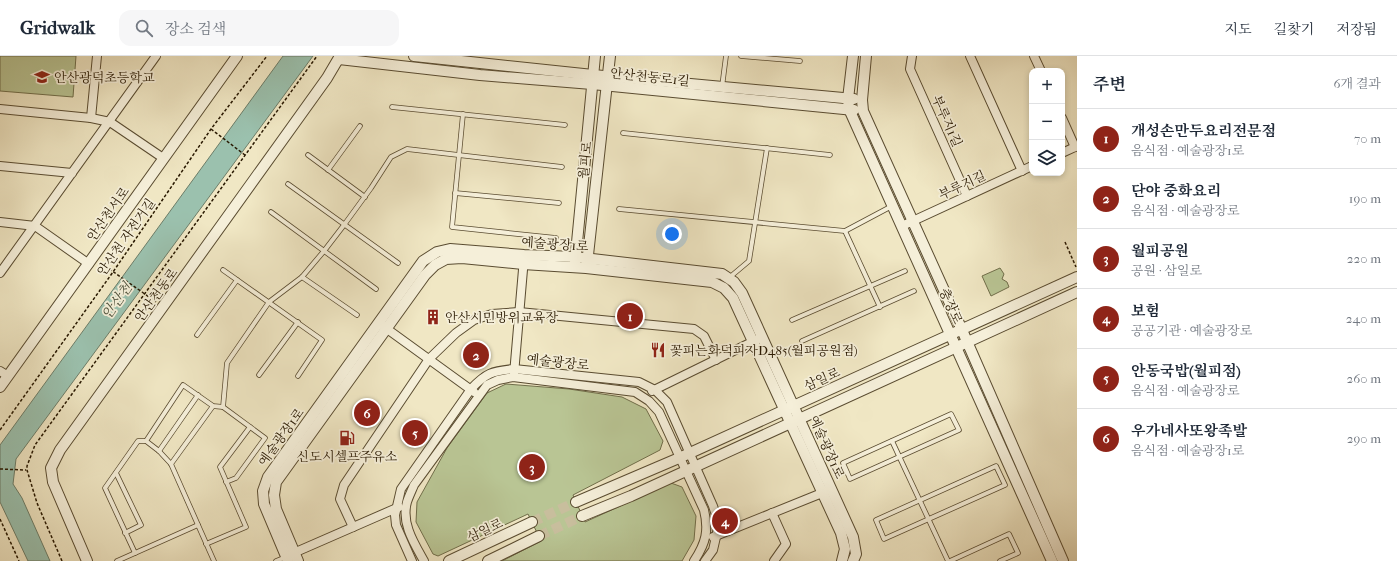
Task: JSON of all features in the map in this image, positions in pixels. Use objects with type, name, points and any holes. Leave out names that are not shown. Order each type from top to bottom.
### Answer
[{"type":"street","points":[[91,118],[97,56]]},
{"type":"street","points":[[0,273],[156,56]]},
{"type":"street","name":"안산천서로","points":[[0,387],[4,373],[89,264],[237,56]]},
{"type":"street","name":"안산천동로1길","points":[[414,56],[470,59],[592,80]]},
{"type":"street","name":"월피로","points":[[575,262],[594,56]]},
{"type":"street","name":"월피로","points":[[587,263],[610,56]]},
{"type":"street","name":"충장로","points":[[852,56],[848,104],[950,336],[1052,561]]},
{"type":"street","name":"충장로","points":[[866,56],[862,100],[863,111],[962,330],[1063,561]]},
{"type":"street","name":"부루지1길","points":[[912,56],[910,69],[968,196]]},
{"type":"street","points":[[970,56],[1022,171]]},
{"type":"street","points":[[1034,56],[1040,68]]},
{"type":"street","name":"안산천동로1길","points":[[339,58],[480,75],[722,87],[848,104],[863,111]]},
{"type":"street","name":"안산천동로","points":[[87,561],[53,482],[51,468],[60,450],[323,84],[339,58]]},
{"type":"street","name":"안산천동로1길","points":[[607,81],[848,104],[862,100]]},
{"type":"street","points":[[0,109],[91,118],[110,122],[163,158]]},
{"type":"street","points":[[1065,124],[1076,146],[1065,151]]},
{"type":"street","points":[[0,166],[72,173]]},
{"type":"street","name":"부루지길","points":[[902,226],[1029,168]]},
{"type":"street","points":[[0,222],[34,226],[89,264]]},
{"type":"street","name":"예술광장1로","points":[[292,558],[276,509],[274,495],[276,482],[383,326],[435,265],[446,259],[462,258],[575,262],[722,274],[734,282],[742,293],[758,340],[827,491],[853,537],[856,554],[853,561]]},
{"type":"street","points":[[514,373],[524,260]]},
{"type":"street","name":"예술광장1로","points":[[587,263],[712,282],[724,288],[733,298],[758,340]]},
{"type":"street","name":"삼일로","points":[[576,502],[679,458],[1077,277]]},
{"type":"street","name":"삼일로","points":[[582,516],[687,471],[1077,292]]},
{"type":"street","points":[[353,527],[340,499],[344,485],[429,359],[456,333],[474,320],[492,314],[519,312],[694,330],[704,336],[716,360]]},
{"type":"street","points":[[383,326],[480,396]]},
{"type":"street","points":[[642,396],[758,340]]},
{"type":"street","name":"예술광장로","points":[[412,561],[396,525],[395,515],[401,489],[470,389],[481,378],[495,370],[635,392],[649,401],[660,412],[679,458],[687,471],[704,510],[707,523],[706,540],[700,553],[694,561]]},
{"type":"street","name":"예술광장로","points":[[424,561],[410,534],[406,521],[407,503],[414,484],[487,385],[514,373],[639,382],[655,390],[667,402],[696,466],[719,524],[718,535],[713,550],[705,561]]},
{"type":"street","points":[[706,540],[827,491]]},
{"type":"street","name":"예술광장1로","points":[[827,491],[844,544],[845,549],[842,561]]},
{"type":"street","points":[[292,558],[353,527],[407,503]]},
{"type":"street","points":[[772,513],[786,544],[774,561]]},
{"type":"street","name":"삼일로","points":[[449,561],[532,522]]},
{"type":"street","points":[[488,561],[539,536]]},
{"type":"lane","points":[[722,87],[726,56]]},
{"type":"lane","points":[[741,56],[800,61]]},
{"type":"lane","points":[[392,107],[565,125]]},
{"type":"lane","points":[[463,114],[452,227],[556,238]]},
{"type":"lane","points":[[328,170],[360,126]]},
{"type":"lane","points":[[623,132],[830,155]]},
{"type":"lane","points":[[728,279],[749,261],[767,148]]},
{"type":"lane","points":[[223,407],[227,363],[269,302],[302,277],[324,251],[365,197],[390,157],[407,149],[562,167]]},
{"type":"lane","points":[[308,155],[365,197]]},
{"type":"lane","points":[[288,184],[398,263]]},
{"type":"lane","points":[[455,193],[558,203]]},
{"type":"lane","points":[[619,209],[845,231],[892,206]]},
{"type":"lane","points":[[271,212],[376,289]]},
{"type":"lane","points":[[845,231],[880,307]]},
{"type":"lane","points":[[223,270],[322,340],[298,376]]},
{"type":"lane","points":[[792,320],[905,271]]},
{"type":"lane","points":[[302,277],[357,314]]},
{"type":"lane","points":[[197,335],[237,280]]},
{"type":"lane","points":[[802,341],[914,291]]},
{"type":"lane","points":[[259,375],[298,322]]},
{"type":"lane","points":[[146,440],[183,385],[213,406],[223,407],[265,438],[236,478],[226,482]]},
{"type":"lane","points":[[159,451],[198,395]]},
{"type":"lane","points":[[171,464],[213,406]]},
{"type":"lane","points":[[951,414],[959,430],[899,457],[850,479],[843,463],[951,414]]},
{"type":"lane","points":[[206,544],[246,527],[220,467],[250,427]]},
{"type":"lane","points":[[134,553],[106,488],[138,441],[146,440],[171,464],[214,561]]},
{"type":"lane","points":[[892,441],[949,561],[1010,534],[1018,553],[1000,561]]},
{"type":"lane","points":[[996,466],[1005,484],[884,538],[876,520],[919,500],[996,466]]},
{"type":"lane","points":[[116,472],[141,525],[125,532]]},
{"type":"lane","points":[[116,561],[198,525]]},
{"type":"lane","points":[[276,561],[292,558]]},
{"type":"path","name":"안산천 자전거길","points":[[0,430],[113,272],[211,129],[267,56]]},
{"type":"path","points":[[62,561],[36,503],[27,470],[27,466],[36,445],[317,56]]},
{"type":"path","points":[[211,129],[245,155]]},
{"type":"path","points":[[1065,242],[1077,268]]},
{"type":"path","points":[[105,266],[164,307]]},
{"type":"path","points":[[0,468],[27,470]]},
{"type":"path","points":[[0,519],[19,561]]},
{"type":"shaded area","name":"안산광덕초등학교","points":[[0,56],[76,56],[73,97],[0,91]]},
{"type":"shaded area","points":[[1000,268],[1004,274],[1002,279],[1007,282],[1009,287],[991,296],[982,276]]},
{"type":"shaded area","points":[[506,384],[569,389],[622,397],[646,409],[663,441],[660,450],[573,495],[585,522],[671,483],[682,487],[696,516],[694,540],[682,561],[502,561],[541,541],[528,514],[438,556],[433,554],[416,522],[417,502],[447,448],[487,393]]},
{"type":"water","name":"안산천","points":[[283,56],[313,56],[16,459],[13,484],[22,498],[50,561],[28,561],[0,502],[0,445]]},
{"type":"tunnel","points":[[532,522],[576,502]]},
{"type":"tunnel","points":[[539,536],[582,516]]},
{"type":"place","name":"안산광덕초등학교","points":[[42,77]]},
{"type":"place","name":"개성손만두요리전문점","points":[[630,316]]},
{"type":"place","name":"안산시민방위교육장","points":[[433,317]]},
{"type":"place","name":"꽃피는화덕피자D485(월피공원점)","points":[[658,350]]},
{"type":"place","name":"단야 중화요리","points":[[476,355]]},
{"type":"place","name":"우가네사또왕족발","points":[[367,413]]},
{"type":"place","name":"안동국밥(월피점)","points":[[415,433]]},
{"type":"place","name":"신도시셀프주유소","points":[[347,438]]},
{"type":"place","name":"월피공원","points":[[532,467]]},
{"type":"place","name":"보험","points":[[725,521]]}]
